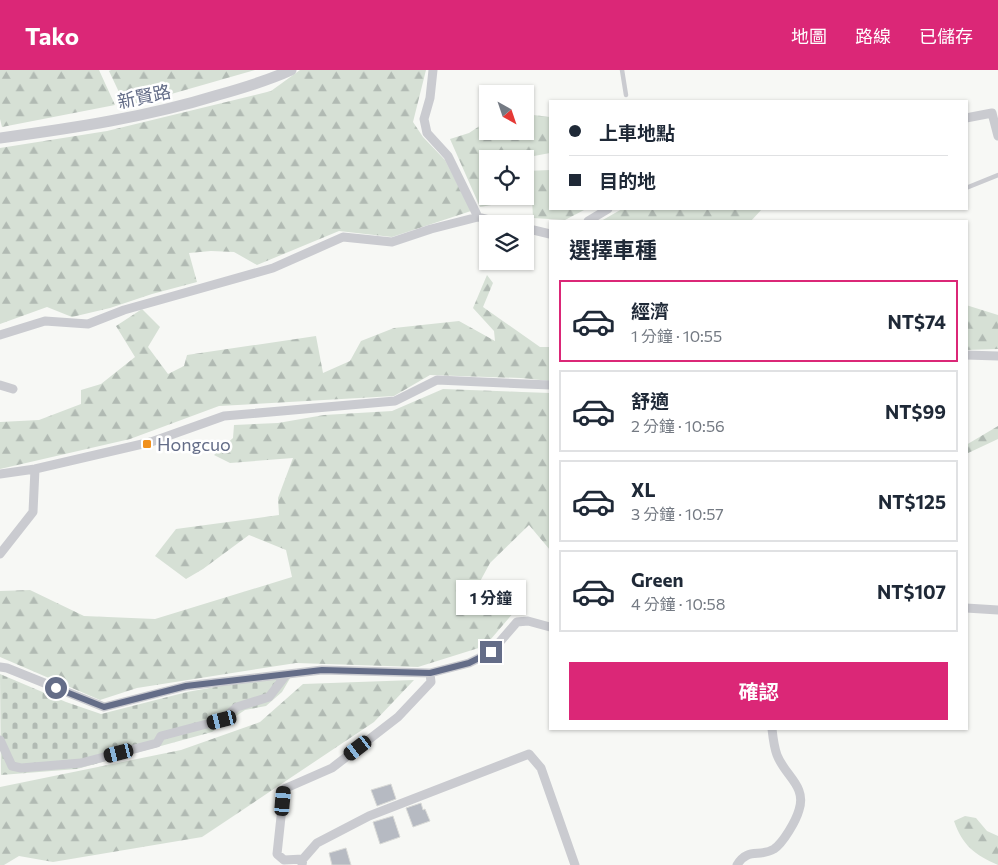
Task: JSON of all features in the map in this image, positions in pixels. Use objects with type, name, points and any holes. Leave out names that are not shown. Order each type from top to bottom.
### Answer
[{"type":"street","name":"新賢路","points":[[0,138],[92,125],[185,105],[270,80],[291,70]]},
{"type":"street","points":[[0,335],[45,321],[88,324],[124,310],[273,268],[343,237],[392,242],[431,229],[478,217],[448,156],[427,133],[424,119],[430,98],[434,70]]},
{"type":"street","points":[[968,118],[995,113],[998,136]]},
{"type":"street","points":[[590,220],[606,210]]},
{"type":"street","points":[[534,230],[549,234]]},
{"type":"street","points":[[968,355],[998,356]]},
{"type":"street","points":[[0,474],[35,469],[151,442],[224,416],[395,401],[437,380],[549,385]]},
{"type":"street","points":[[0,385],[13,389]]},
{"type":"street","points":[[0,554],[33,512],[35,469]]},
{"type":"street","points":[[968,608],[998,610]]},
{"type":"street","points":[[0,667],[7,668],[104,707],[186,686],[322,670],[430,673],[469,663],[491,652],[517,622],[528,621],[549,627]]},
{"type":"street","points":[[430,673],[431,682],[398,717],[332,768],[284,790],[277,854],[284,860],[302,862],[317,843],[369,816],[529,754],[541,768],[575,865]]},
{"type":"street","points":[[0,740],[12,766],[21,768],[81,763],[158,743],[161,736],[222,720],[237,707],[269,697],[286,675]]},
{"type":"street","points":[[737,865],[742,857],[749,853],[758,854],[776,847],[799,811],[800,791],[777,757],[772,730]]},
{"type":"lane","points":[[622,70],[626,94]]},
{"type":"lane","points":[[968,187],[998,175]]},
{"type":"green space","points":[[0,70],[99,70],[115,105],[2,127],[0,119]]},
{"type":"green space","points":[[255,70],[126,107],[109,71]]},
{"type":"green space","points":[[300,70],[426,70],[413,122],[423,137],[445,160],[471,211],[392,237],[339,231],[257,265],[234,252],[211,251],[189,253],[197,282],[110,308],[72,317],[47,307],[0,324],[0,148],[107,131],[271,91]]},
{"type":"green space","points":[[534,115],[549,117],[549,153],[534,156],[534,150],[479,150],[479,205],[450,139],[469,133],[479,126],[479,140],[534,140]]},
{"type":"green space","points":[[549,170],[549,210],[584,210],[565,220],[534,218],[534,171]]},
{"type":"green space","points":[[620,210],[761,210],[752,220],[603,220]]},
{"type":"green space","points":[[487,275],[493,283],[483,307],[540,347],[549,347],[549,381],[521,378],[430,375],[394,396],[219,406],[130,439],[0,469],[0,422],[39,420],[81,404],[81,390],[101,384],[135,357],[116,326],[142,309],[160,327],[148,347],[168,374],[184,366],[187,355],[316,336],[323,373],[350,361],[361,341],[394,328],[459,321],[495,341],[494,331],[473,308]]},
{"type":"green space","points":[[968,306],[998,315],[998,349],[968,350]]},
{"type":"green space","points":[[443,389],[549,393],[549,549],[529,525],[490,563],[470,600],[514,612],[485,646],[418,667],[296,663],[137,688],[100,700],[0,657],[0,591],[30,590],[84,616],[155,619],[292,577],[286,550],[249,535],[203,569],[186,579],[155,556],[176,529],[279,515],[278,498],[293,458],[230,463],[214,455],[233,438],[234,425],[278,423],[324,415],[392,411]]},
{"type":"green space","points":[[998,426],[998,439],[968,453],[968,444]]},
{"type":"green space","points":[[0,674],[66,702],[101,714],[187,692],[292,675],[282,692],[266,706],[245,710],[212,732],[77,769],[1,775]]},
{"type":"green space","points":[[414,680],[374,722],[202,837],[53,862],[19,856],[4,865],[0,865],[0,787],[181,750],[260,722],[303,684]]},
{"type":"green space","points":[[965,816],[976,818],[987,831],[998,836],[998,865],[976,853],[965,843],[954,821]]},
{"type":"building","points":[[391,784],[396,799],[377,806],[371,790]]},
{"type":"building","points":[[421,803],[430,821],[413,827],[406,808]]},
{"type":"building","points":[[393,816],[400,837],[380,844],[373,822]]},
{"type":"building","points":[[346,848],[351,865],[332,865],[329,853]]},
{"type":"place","name":"Hongcuo","points":[[147,444]]},
{"type":"route","points":[[56,688],[104,707],[186,686],[322,670],[430,673],[469,663],[491,652]]}]
